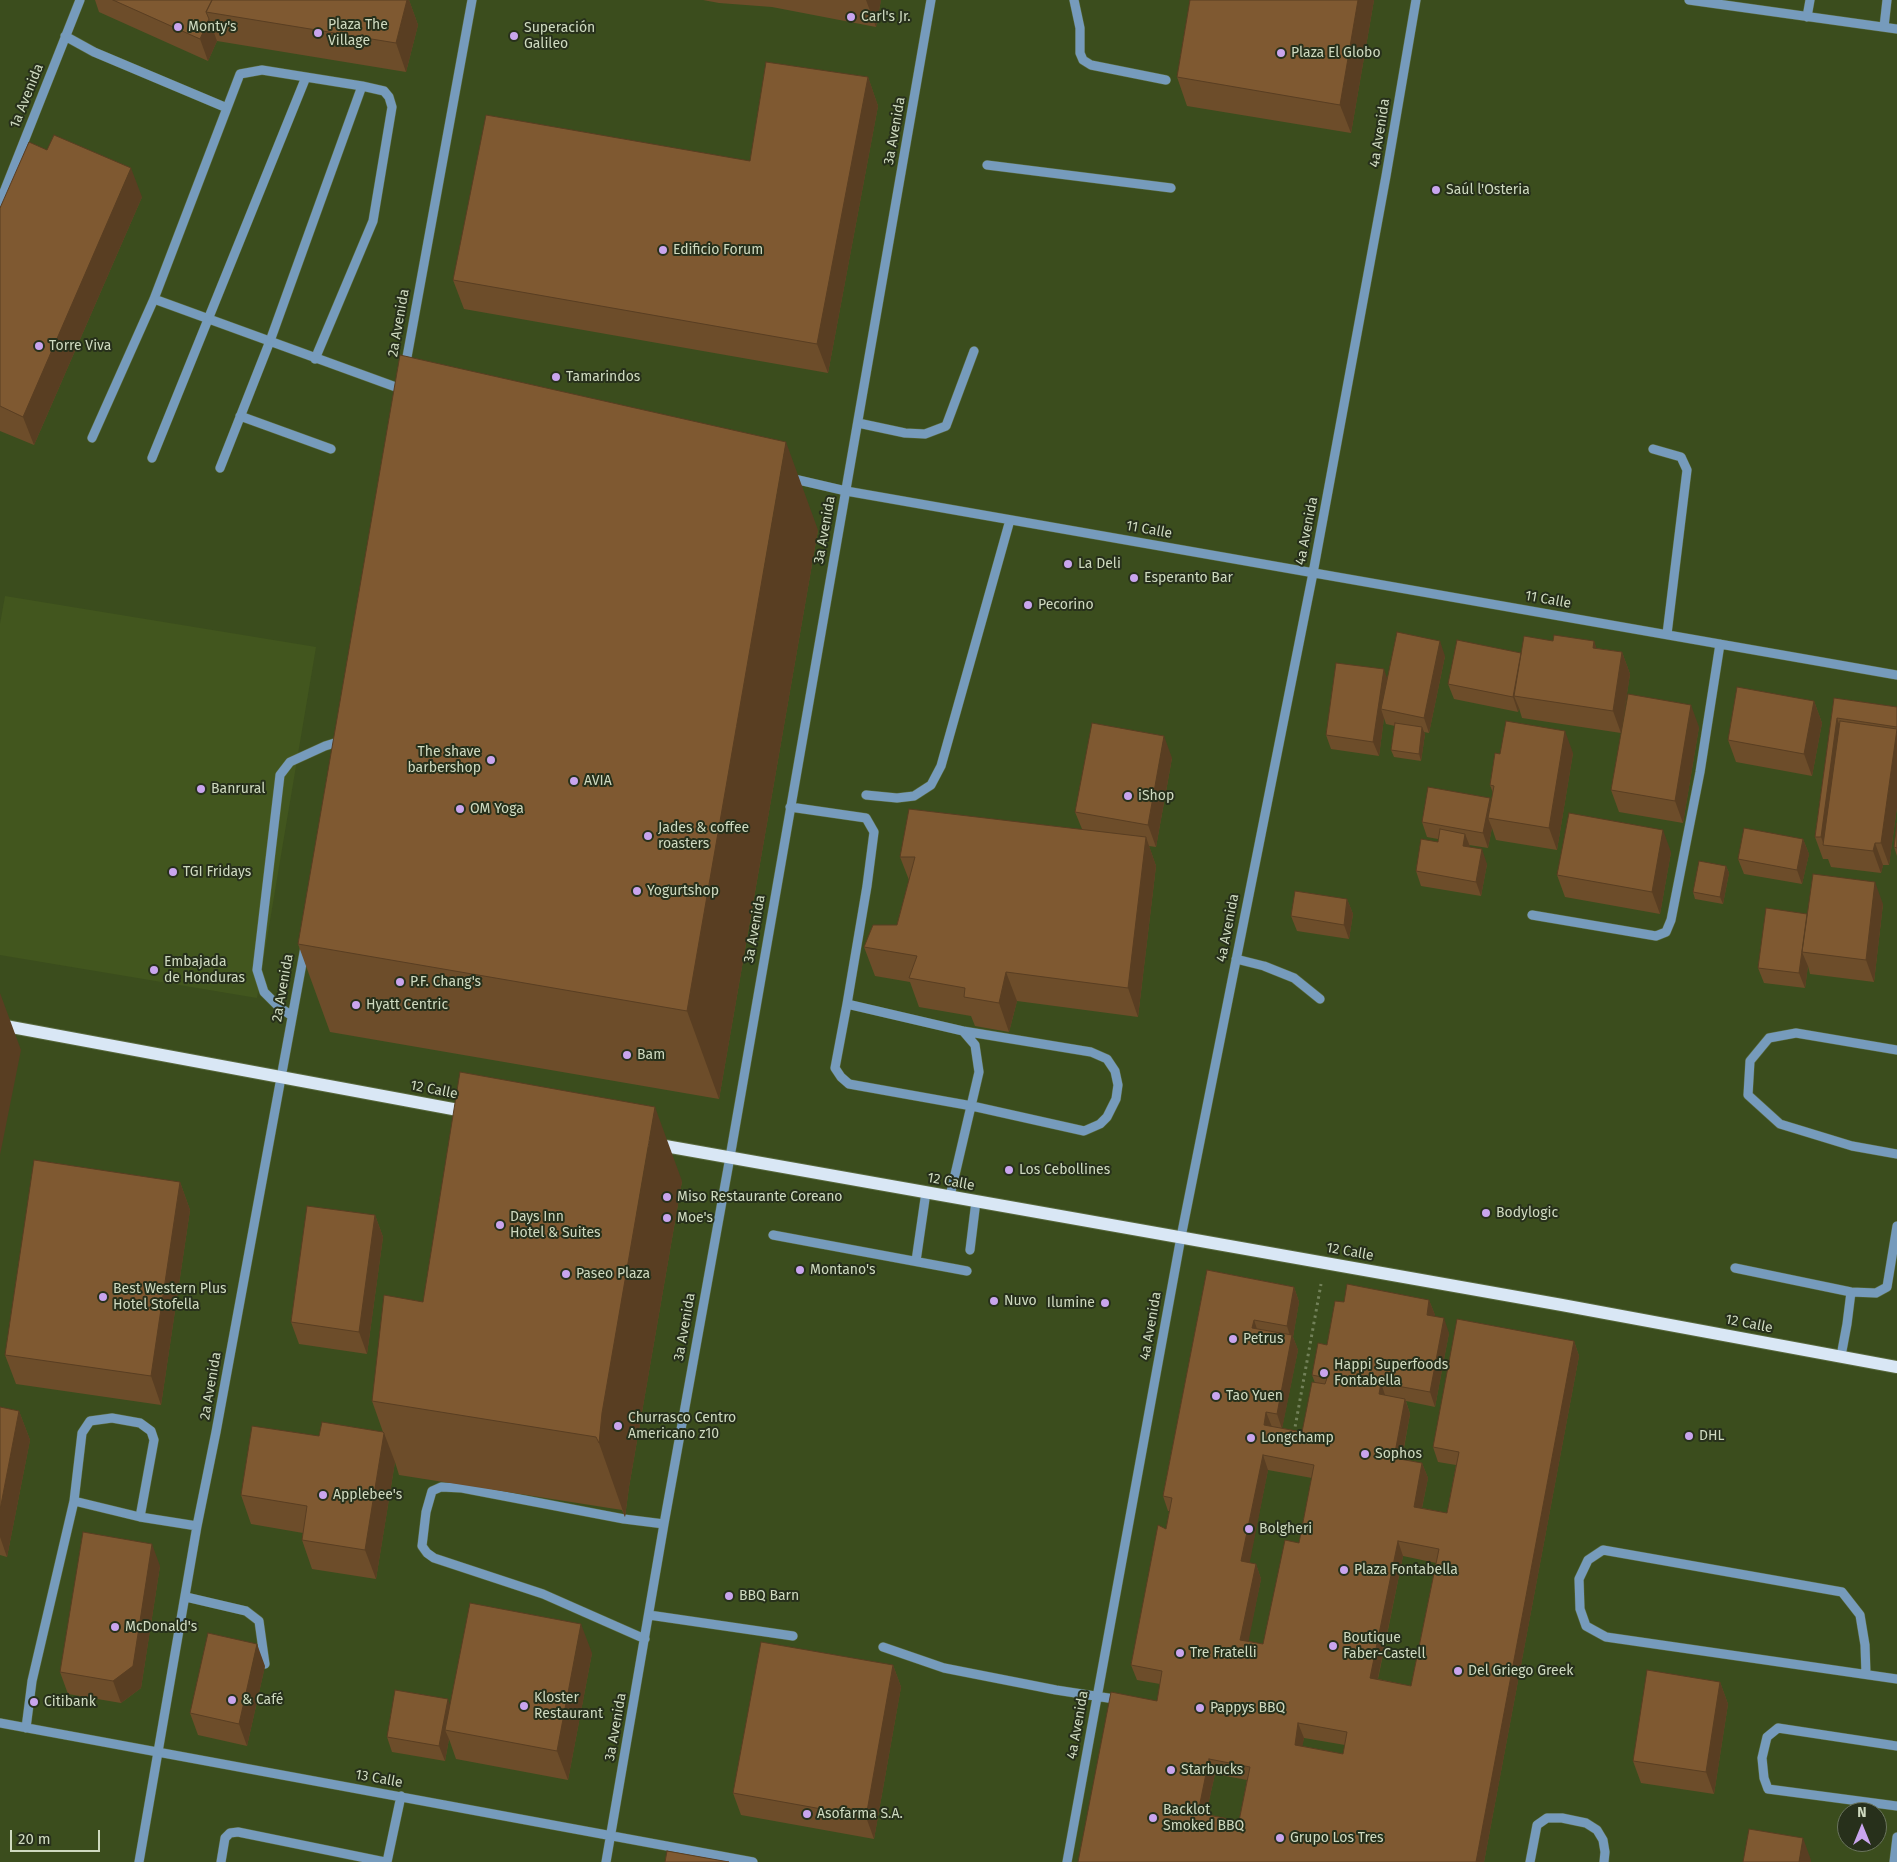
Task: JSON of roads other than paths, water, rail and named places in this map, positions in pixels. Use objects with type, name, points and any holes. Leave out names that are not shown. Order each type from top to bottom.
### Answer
[{"type":"main road","name":"12 Calle","points":[[0,1025],[486,1115]]},
{"type":"main road","name":"12 Calle","points":[[642,1142],[1562,1305],[1897,1367]]},
{"type":"street","name":"1a Avenida","points":[[0,202],[80,0]]},
{"type":"street","name":"2a Avenida","points":[[400,394],[472,0]]},
{"type":"street","name":"3a Avenida","points":[[606,1862],[931,0]]},
{"type":"street","points":[[1074,0],[1080,28],[1080,53],[1084,60],[1091,65],[1166,80]]},
{"type":"street","name":"4a Avenida","points":[[1067,1862],[1181,1237],[1313,572],[1386,176],[1416,0]]},
{"type":"street","points":[[1689,0],[1741,4],[1807,17],[1897,30]]},
{"type":"street","points":[[1807,17],[1810,0]]},
{"type":"street","points":[[1884,27],[1887,0]]},
{"type":"street","points":[[65,36],[94,52],[227,108]]},
{"type":"street","points":[[92,438],[154,299],[240,74],[262,70],[362,86],[384,91],[389,97],[392,106],[373,221],[315,359]]},
{"type":"street","points":[[152,458],[210,319],[306,77]]},
{"type":"street","points":[[220,468],[270,341],[362,86]]},
{"type":"street","points":[[987,165],[1171,188]]},
{"type":"street","points":[[154,299],[270,341],[400,394],[410,392]]},
{"type":"street","points":[[858,423],[905,434],[925,434],[946,426],[974,351]]},
{"type":"street","points":[[240,416],[331,449]]},
{"type":"street","points":[[1653,449],[1681,457],[1687,470],[1667,634]]},
{"type":"street","name":"11 Calle","points":[[778,475],[846,491],[1897,675]]},
{"type":"street","points":[[866,795],[897,798],[914,796],[931,785],[941,766],[1010,520]]},
{"type":"street","points":[[1532,915],[1656,936],[1666,932],[1671,920],[1700,772],[1720,644]]},
{"type":"street","points":[[339,751],[343,731]]},
{"type":"street","points":[[292,1016],[279,1007],[264,992],[258,970],[280,775],[290,762],[341,741]]},
{"type":"street","points":[[790,807],[866,818],[874,832],[867,886],[836,1068],[841,1077],[849,1084],[972,1106],[1084,1131],[1100,1124],[1107,1117],[1116,1099],[1118,1085],[1115,1071],[1107,1059],[1091,1052],[963,1030],[847,1004]]},
{"type":"street","name":"2a Avenida","points":[[139,1862],[197,1526],[306,937]]},
{"type":"street","points":[[1236,959],[1264,966],[1294,978],[1320,999]]},
{"type":"street","points":[[950,1196],[979,1072],[975,1046],[963,1030]]},
{"type":"street","points":[[1897,1050],[1796,1033],[1769,1038],[1750,1061],[1748,1095],[1780,1124],[1852,1146],[1897,1154]]},
{"type":"street","points":[[916,1261],[926,1192]]},
{"type":"street","points":[[970,1250],[976,1202]]},
{"type":"street","points":[[1735,1268],[1851,1292],[1876,1293],[1887,1287],[1897,1226]]},
{"type":"street","points":[[773,1235],[966,1271]]},
{"type":"street","points":[[1840,1356],[1851,1292]]},
{"type":"street","points":[[26,1728],[32,1681],[74,1502],[82,1433],[90,1421],[112,1418],[140,1423],[151,1431],[154,1440],[140,1517]]},
{"type":"street","points":[[645,1638],[543,1594],[434,1558],[422,1546],[426,1512],[432,1492],[441,1486],[455,1487],[624,1519],[664,1524]]},
{"type":"street","points":[[74,1502],[140,1517],[197,1526]]},
{"type":"street","points":[[1866,1674],[1865,1645],[1860,1615],[1842,1592],[1603,1550],[1588,1560],[1580,1579],[1580,1609],[1586,1626],[1606,1637],[1897,1679]]},
{"type":"street","points":[[186,1597],[246,1611],[259,1621],[265,1664]]},
{"type":"street","points":[[649,1615],[793,1636]]},
{"type":"street","points":[[883,1648],[944,1668],[1056,1690],[1126,1701]]},
{"type":"street","name":"13 Calle","points":[[0,1723],[753,1862]]},
{"type":"street","points":[[1897,1746],[1778,1728],[1767,1737],[1762,1758],[1764,1778],[1768,1789],[1897,1806]]},
{"type":"street","points":[[221,1862],[225,1838],[230,1833],[238,1832],[386,1862],[401,1796]]},
{"type":"street","points":[[1530,1862],[1537,1825],[1547,1818],[1562,1818],[1586,1823],[1597,1830],[1603,1840],[1604,1862]]},
{"type":"street","points":[[1894,1862],[1897,1837]]},
{"type":"place","name":"Carl's Jr.","points":[[851,17]]},
{"type":"place","name":"Monty's","points":[[178,27]]},
{"type":"place","name":"Plaza The Village","points":[[318,33]]},
{"type":"place","name":"Superación Galileo","points":[[514,36]]},
{"type":"place","name":"Plaza El Globo","points":[[1281,53]]},
{"type":"place","name":"Saúl l'Osteria","points":[[1436,190]]},
{"type":"place","name":"Edificio Forum","points":[[663,250]]},
{"type":"place","name":"Torre Viva","points":[[39,346]]},
{"type":"place","name":"Tamarindos","points":[[556,377]]},
{"type":"place","name":"La Deli","points":[[1068,564]]},
{"type":"place","name":"Esperanto Bar","points":[[1134,578]]},
{"type":"place","name":"Pecorino","points":[[1028,605]]},
{"type":"place","name":"The shave barbershop","points":[[491,760]]},
{"type":"place","name":"AVIA","points":[[574,781]]},
{"type":"place","name":"Banrural","points":[[201,789]]},
{"type":"place","name":"iShop","points":[[1128,796]]},
{"type":"place","name":"OM Yoga","points":[[460,809]]},
{"type":"place","name":"Jades & coffee roasters","points":[[648,836]]},
{"type":"place","name":"TGI Fridays","points":[[173,872]]},
{"type":"place","name":"Yogurtshop","points":[[637,891]]},
{"type":"place","name":"Embajada de Honduras","points":[[154,970]]},
{"type":"place","name":"P.F. Chang's","points":[[400,982]]},
{"type":"place","name":"Hyatt Centric","points":[[356,1005]]},
{"type":"place","name":"Bam","points":[[627,1055]]},
{"type":"place","name":"Los Cebollines","points":[[1009,1170]]},
{"type":"place","name":"Miso Restaurante Coreano","points":[[667,1197]]},
{"type":"place","name":"Bodylogic","points":[[1486,1213]]},
{"type":"place","name":"Moe's","points":[[667,1218]]},
{"type":"place","name":"Days Inn Hotel & Suites","points":[[500,1225]]},
{"type":"place","name":"Montano's","points":[[800,1270]]},
{"type":"place","name":"Paseo Plaza","points":[[566,1274]]},
{"type":"place","name":"Best Western Plus Hotel Stofella","points":[[103,1297]]},
{"type":"place","name":"Nuvo","points":[[994,1301]]},
{"type":"place","name":"Ilumine","points":[[1105,1303]]},
{"type":"place","name":"Petrus","points":[[1233,1339]]},
{"type":"place","name":"Happi Superfoods Fontabella","points":[[1324,1373]]},
{"type":"place","name":"Tao Yuen","points":[[1216,1396]]},
{"type":"place","name":"Churrasco Centro Americano z10","points":[[618,1426]]},
{"type":"place","name":"DHL","points":[[1689,1436]]},
{"type":"place","name":"Longchamp","points":[[1251,1438]]},
{"type":"place","name":"Sophos","points":[[1365,1454]]},
{"type":"place","name":"Applebee's","points":[[323,1495]]},
{"type":"place","name":"Bolgheri","points":[[1249,1529]]},
{"type":"place","name":"Plaza Fontabella","points":[[1344,1570]]},
{"type":"place","name":"BBQ Barn","points":[[729,1596]]},
{"type":"place","name":"McDonald's","points":[[115,1627]]},
{"type":"place","name":"Boutique Faber-Castell","points":[[1333,1646]]},
{"type":"place","name":"Tre Fratelli","points":[[1180,1653]]},
{"type":"place","name":"Del Griego Greek","points":[[1458,1671]]},
{"type":"place","name":"& Café","points":[[232,1700]]},
{"type":"place","name":"Citibank","points":[[34,1702]]},
{"type":"place","name":"Kloster Restaurant","points":[[524,1706]]},
{"type":"place","name":"Pappys BBQ","points":[[1200,1708]]},
{"type":"place","name":"Starbucks","points":[[1171,1770]]},
{"type":"place","name":"Asofarma S.A.","points":[[807,1814]]},
{"type":"place","name":"Backlot Smoked BBQ","points":[[1153,1818]]},
{"type":"place","name":"Grupo Los Tres","points":[[1280,1838]]}]
